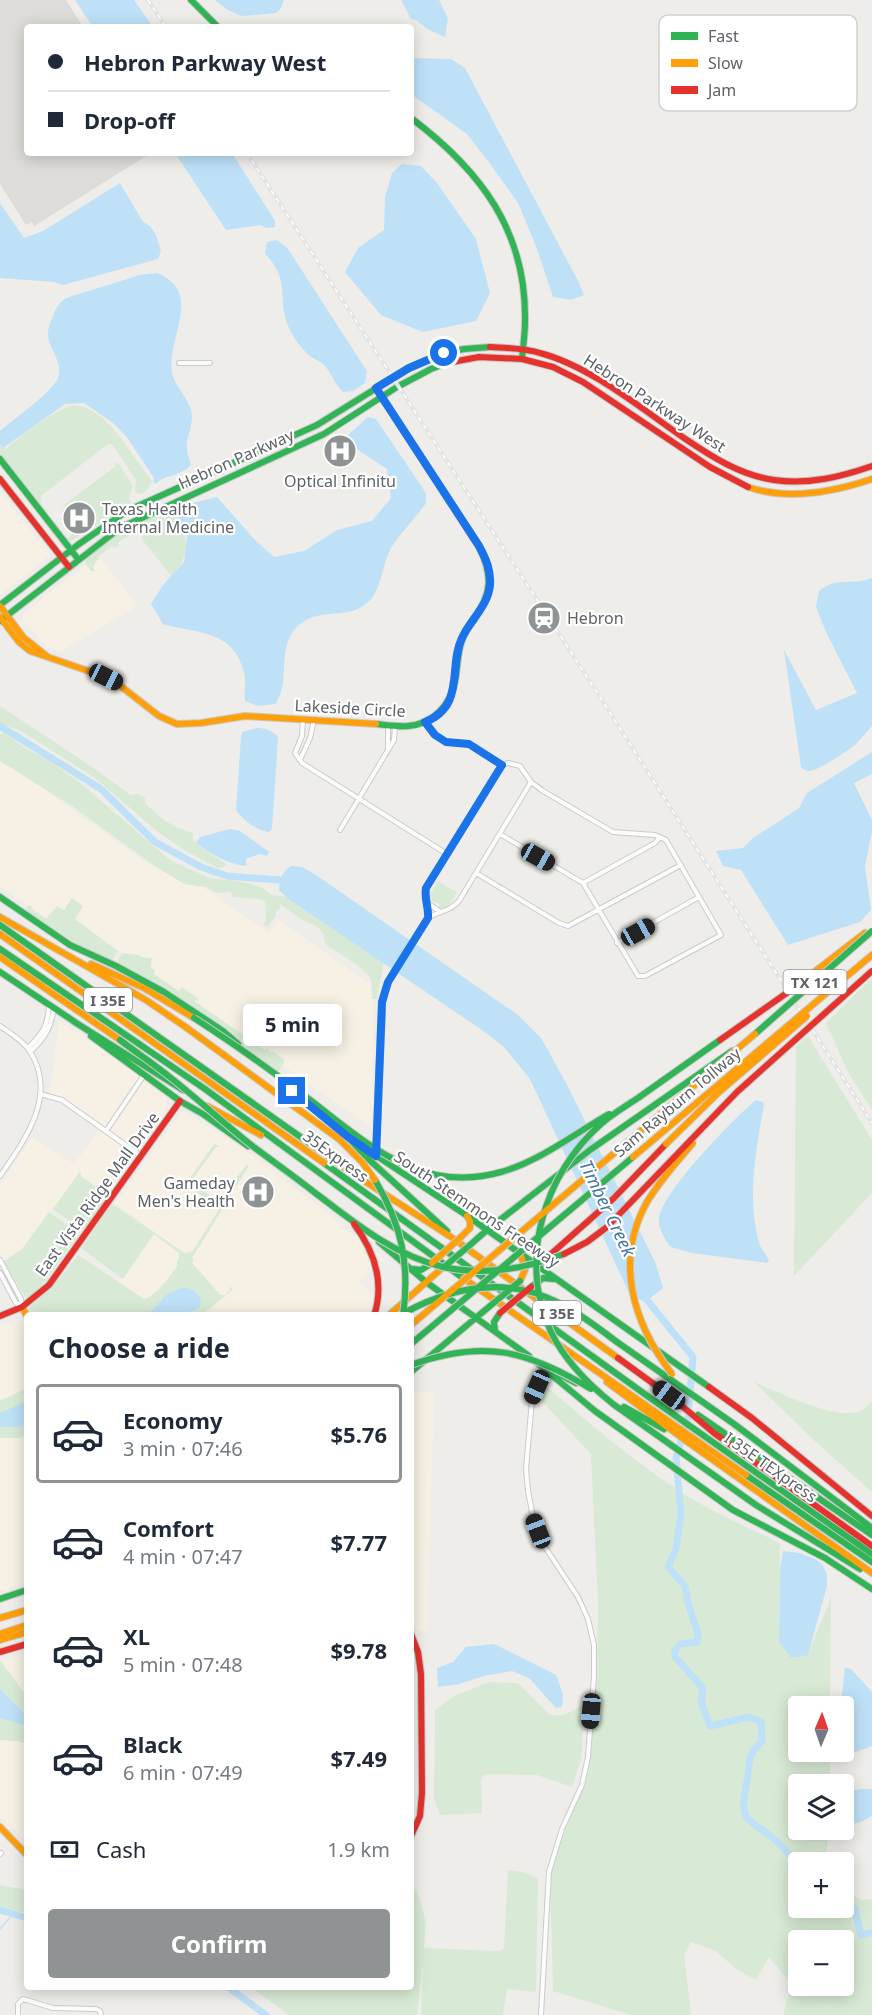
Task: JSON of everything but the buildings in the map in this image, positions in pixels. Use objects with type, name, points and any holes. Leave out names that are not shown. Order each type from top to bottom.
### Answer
[{"type":"main road","points":[[191,0],[215,24]]},
{"type":"main road","points":[[414,120],[450,147],[468,165],[502,217],[512,242],[525,295],[522,359]]},
{"type":"main road","name":"Hebron Parkway West","points":[[392,378],[444,353],[478,347],[524,349],[542,353],[584,371],[728,466],[757,477],[778,481],[824,481],[872,466]]},
{"type":"main road","name":"Hebron Parkway West","points":[[397,387],[431,369],[456,361],[479,357],[522,359],[554,368],[583,382],[696,459],[753,488],[775,492],[831,491],[872,479]]},
{"type":"main road","name":"Hebron Parkway","points":[[0,606],[106,523],[136,507],[317,426],[392,378]]},
{"type":"main road","name":"Hebron Parkway","points":[[2,618],[115,531],[324,434],[397,387]]},
{"type":"main road","name":"Lakeside Circle","points":[[0,606],[2,618],[19,642],[30,651],[112,680],[159,716],[177,724],[201,723],[244,716],[408,726],[431,720],[444,709],[453,692],[462,638],[486,601],[490,588],[489,567],[479,546],[376,388]]},
{"type":"main road","points":[[254,453],[259,463]]},
{"type":"main road","points":[[0,459],[78,559]]},
{"type":"main road","points":[[0,479],[69,567]]},
{"type":"main road","points":[[136,507],[141,517]]},
{"type":"main road","name":"South Stemmons Freeway","points":[[0,897],[70,945],[164,992],[223,1031],[348,1137],[466,1215],[729,1401],[872,1516]]},
{"type":"main road","points":[[0,917],[146,1000],[338,1138],[368,1169],[390,1207],[402,1239],[407,1279],[403,1312]]},
{"type":"main road","name":"I 35E","points":[[0,925],[355,1175],[458,1238],[715,1430],[822,1519],[856,1551],[872,1562]]},
{"type":"main road","points":[[613,1404],[583,1378],[560,1347],[551,1331],[542,1305],[536,1260],[540,1223],[548,1197],[559,1174],[589,1136],[627,1104],[791,990],[872,929]]},
{"type":"main road","name":"TX 121","points":[[757,1033],[872,929]]},
{"type":"main road","name":"35Express","points":[[0,934],[108,1008],[651,1411]]},
{"type":"main road","name":"I 35E","points":[[0,949],[122,1031],[425,1252],[651,1411]]},
{"type":"main road","name":"TX 121","points":[[823,996],[872,954]]},
{"type":"main road","points":[[0,957],[169,1076],[246,1142],[346,1216],[400,1251],[420,1260],[449,1268],[485,1271],[532,1266],[573,1250],[606,1227],[758,1071],[872,971]]},
{"type":"main road","points":[[72,957],[126,978],[194,1018],[380,1152],[405,1166],[433,1174],[467,1177],[512,1169],[539,1156],[627,1104]]},
{"type":"main road","points":[[0,972],[221,1115],[279,1144]]},
{"type":"main road","points":[[414,1370],[538,1266],[613,1199],[691,1118],[820,1004],[823,996]]},
{"type":"main road","name":"Sam Rayburn Tollway","points":[[414,1341],[823,996]]},
{"type":"main road","points":[[376,1156],[382,1011]]},
{"type":"main road","points":[[73,1021],[180,1101],[224,1129],[353,1221],[426,1282],[496,1331],[596,1411],[698,1485],[734,1510],[844,1569],[872,1588]]},
{"type":"main road","points":[[392,1312],[495,1223],[590,1150],[757,1033]]},
{"type":"main road","name":"Sam Rayburn Tollway","points":[[414,1322],[757,1033]]},
{"type":"main road","name":"East Vista Ridge Mall Drive","points":[[0,1316],[22,1307],[42,1292],[180,1101]]},
{"type":"main road","points":[[694,1394],[659,1359],[644,1332],[632,1293],[631,1253],[639,1219],[656,1187],[723,1107]]},
{"type":"main road","points":[[348,1137],[364,1155],[458,1238]]},
{"type":"main road","points":[[411,1268],[421,1270],[468,1232],[470,1224],[466,1215]]},
{"type":"main road","points":[[346,1216],[362,1233],[374,1258],[379,1291],[375,1312]]},
{"type":"main road","points":[[520,1281],[525,1270],[521,1254]]},
{"type":"main road","points":[[411,1268],[418,1283],[412,1294]]},
{"type":"main road","points":[[438,1291],[435,1286],[440,1270]]},
{"type":"main road","points":[[496,1331],[494,1322],[500,1313],[543,1278],[555,1279]]},
{"type":"main road","points":[[409,1312],[436,1296],[466,1288],[497,1286],[533,1292],[560,1303],[694,1394],[836,1499],[871,1532]]},
{"type":"main road","points":[[22,1307],[25,1312]]},
{"type":"main road","points":[[414,1364],[451,1352],[479,1350],[505,1351],[552,1366],[613,1404],[806,1537],[872,1554]]},
{"type":"main road","points":[[533,1360],[651,1411],[705,1455],[812,1529],[856,1551],[872,1574]]},
{"type":"main road","name":"I 35E TEXpress","points":[[651,1411],[709,1444],[822,1519]]},
{"type":"main road","points":[[715,1430],[871,1532]]},
{"type":"main road","name":"I 35E","points":[[822,1519],[856,1551]]},
{"type":"main road","name":"I 35E","points":[[856,1551],[872,1546]]},
{"type":"main road","points":[[0,1599],[24,1591]]},
{"type":"main road","points":[[0,1618],[24,1611]]},
{"type":"main road","points":[[0,1634],[24,1626]]},
{"type":"main road","points":[[0,1640],[24,1633]]},
{"type":"main road","points":[[414,1642],[421,1674],[422,1793],[422,1809],[414,1831]]},
{"type":"main road","points":[[0,1652],[24,1645]]},
{"type":"main road","points":[[0,1827],[24,1852]]},
{"type":"street","points":[[179,363],[210,363]]},
{"type":"street","points":[[303,719],[302,736],[295,753],[300,760],[358,800],[447,854]]},
{"type":"street","points":[[300,760],[310,738],[314,720]]},
{"type":"street","points":[[425,722],[435,735],[446,742],[469,744],[502,765]]},
{"type":"street","points":[[340,830],[394,740],[392,725]]},
{"type":"street","points":[[428,918],[426,888],[502,765],[508,763],[520,766],[531,782],[614,832],[655,835],[666,840],[721,934],[641,977],[635,974],[583,883],[500,834]]},
{"type":"street","points":[[382,1011],[382,1002],[388,982],[424,924],[428,918],[439,911],[452,909],[459,901],[531,782]]},
{"type":"street","points":[[583,883],[655,843],[660,837]]},
{"type":"street","points":[[476,873],[559,923],[571,926],[681,865]]},
{"type":"street","points":[[617,943],[699,897]]},
{"type":"street","points":[[427,902],[439,911]]},
{"type":"street","points":[[29,1050],[46,1026],[51,1006]]},
{"type":"street","points":[[0,1026],[29,1050],[41,1078],[35,1119],[27,1137],[0,1176]]},
{"type":"street","points":[[106,1131],[144,1075]]},
{"type":"street","points":[[40,1094],[62,1100],[142,1156]]},
{"type":"street","points":[[0,1260],[21,1299],[22,1307]]},
{"type":"street","points":[[0,1273],[16,1303],[22,1307]]},
{"type":"street","points":[[541,2015],[549,1872],[562,1828],[582,1785],[588,1757],[594,1676],[594,1645],[588,1619],[578,1597],[543,1544],[529,1499],[526,1469],[532,1400],[537,1387],[551,1374]]},
{"type":"street","points":[[18,2015],[18,2004],[23,1999],[53,2008],[96,2009],[100,2013]]},
{"type":"shaded area","points":[[0,0],[66,0],[81,24],[24,24],[24,156],[146,156],[34,226],[32,222],[26,225],[0,184]]},
{"type":"shaded area","points":[[0,491],[50,555],[0,595]]},
{"type":"shaded area","points":[[98,555],[138,606],[60,652],[47,646],[22,621],[23,614]]},
{"type":"shaded area","points":[[0,761],[40,786],[146,863],[182,882],[201,886],[269,933],[279,920],[374,987],[372,1128],[62,911],[53,923],[0,886]]},
{"type":"shaded area","points":[[59,1022],[99,1045],[166,1098],[167,1106],[105,1195],[80,1173],[22,1249],[3,1261],[0,1255],[0,1185],[32,1137],[74,1164],[99,1130],[62,1103],[49,1100]]},
{"type":"shaded area","points":[[182,1111],[227,1137],[324,1210],[364,1245],[381,1255],[385,1259],[359,1281],[382,1305],[378,1312],[198,1312],[220,1294],[190,1260],[192,1257],[186,1253],[149,1305],[118,1283],[154,1231],[115,1204]]},
{"type":"shaded area","points":[[21,1318],[24,1324],[24,1389],[0,1401],[0,1325]]},
{"type":"shaded area","points":[[414,1391],[434,1393],[427,1632],[415,1628]]},
{"type":"shaded area","points":[[24,1436],[24,1583],[0,1592],[0,1438]]},
{"type":"shaded area","points":[[24,1654],[24,1693],[0,1660]]},
{"type":"shaded area","points":[[0,1740],[18,1741],[24,1743],[24,1838],[0,1817]]},
{"type":"green space","points":[[74,405],[87,408],[98,415],[119,435],[152,481],[147,490],[141,494],[135,493],[136,480],[112,444],[108,444],[41,496],[40,502],[45,509],[49,509],[43,512],[0,456],[0,441],[6,449],[38,424]]},
{"type":"green space","points":[[114,464],[119,464],[133,486],[129,497],[131,504],[69,542],[67,540],[76,530],[61,511],[65,504],[116,466]]},
{"type":"green space","points":[[173,505],[186,542],[183,559],[172,577],[141,538],[148,531],[144,519]]},
{"type":"green space","points":[[136,522],[141,532],[139,530],[118,542],[119,545],[115,548],[112,546],[98,557],[100,559],[96,561],[93,568],[95,571],[91,571],[85,563],[85,558]]},
{"type":"green space","points":[[0,706],[131,795],[138,794],[145,798],[145,803],[161,818],[178,828],[193,833],[193,841],[227,865],[218,868],[186,851],[157,831],[95,778],[21,731],[0,723]]},
{"type":"green space","points":[[5,733],[79,782],[170,860],[209,878],[244,882],[263,888],[271,895],[294,900],[384,961],[377,999],[372,999],[372,982],[368,975],[326,945],[323,933],[318,927],[299,918],[280,904],[276,917],[267,926],[263,925],[266,920],[265,901],[232,897],[231,892],[217,893],[206,887],[184,884],[149,862],[72,806],[0,761],[0,734]]},
{"type":"green space","points":[[438,881],[457,892],[448,907],[440,908],[438,903],[431,901],[429,896]]},
{"type":"green space","points":[[72,898],[83,906],[75,919],[118,951],[113,959],[108,960],[64,940],[25,912],[28,906],[32,905],[31,908],[46,919],[57,906],[64,910]]},
{"type":"green space","points":[[123,953],[152,958],[151,968],[155,970],[154,974],[179,991],[182,987],[199,999],[194,1001],[265,1050],[267,1048],[271,1053],[272,1051],[284,1059],[280,1070],[272,1070],[224,1031],[119,965],[118,959]]},
{"type":"green space","points":[[872,978],[872,1110],[849,1074],[826,1023]]},
{"type":"green space","points":[[808,1036],[872,1140],[872,1193],[794,1276],[796,1046]]},
{"type":"green space","points":[[214,1144],[220,1146],[216,1147],[191,1181],[221,1204],[223,1205],[232,1190],[230,1187],[247,1164],[249,1166],[192,1258],[194,1260],[192,1263],[220,1295],[225,1295],[230,1290],[229,1287],[233,1288],[206,1312],[30,1312],[30,1307],[61,1277],[78,1255],[144,1299],[158,1290],[178,1265],[176,1262],[179,1253],[154,1234],[123,1279],[81,1248],[112,1204],[186,1254],[192,1252],[218,1211],[218,1206],[204,1197],[201,1199],[202,1196],[185,1185]]},
{"type":"green space","points":[[80,1171],[81,1176],[104,1193],[100,1208],[82,1230],[53,1209]]},
{"type":"green space","points":[[49,1212],[79,1234],[40,1289],[26,1298],[3,1262],[22,1249]]},
{"type":"green space","points":[[754,1382],[834,1412],[857,1412],[872,1401],[872,1492],[818,1444]]},
{"type":"green space","points":[[547,1387],[626,1452],[667,1482],[710,1509],[780,1543],[779,1642],[791,1658],[808,1654],[831,1598],[830,1696],[788,1696],[788,1762],[830,1762],[830,1774],[788,1774],[788,1840],[827,1840],[827,1852],[788,1852],[788,1918],[854,1918],[854,1896],[861,1900],[872,1899],[872,2015],[784,2015],[789,1996],[854,1996],[854,1930],[788,1930],[788,1980],[769,1957],[756,1980],[736,1969],[716,1951],[691,1942],[684,1955],[691,2015],[631,2015],[553,1991],[550,1876],[555,1857],[584,1784],[590,1751],[597,1680],[598,1603],[591,1454],[538,1397]]},
{"type":"green space","points":[[24,1389],[24,1436],[21,1438],[0,1438],[0,1401]]},
{"type":"green space","points":[[0,1660],[24,1693],[24,1743],[0,1740]]},
{"type":"green space","points":[[490,1682],[518,1683],[549,1714],[568,1713],[585,1703],[581,1760],[572,1787],[537,1775],[486,1774],[481,1778],[482,1813],[440,1815],[434,1798],[435,1710],[456,1695]]},
{"type":"green space","points":[[508,1870],[523,1872],[538,1879],[536,1992],[507,1989],[503,2015],[421,2015],[423,1963],[417,2015],[289,2015],[255,1990],[414,1990],[414,1888],[417,1891],[426,1922],[424,1948],[500,1951],[504,1948]]},
{"type":"green space","points":[[0,1885],[24,1889],[24,1912],[0,1907]]},
{"type":"water","points":[[75,0],[134,0],[151,24],[91,24]]},
{"type":"water","points":[[215,0],[284,0],[276,13],[241,16]]},
{"type":"water","points":[[401,0],[439,0],[448,18],[445,37],[411,19]]},
{"type":"water","points":[[414,58],[451,59],[465,68],[584,295],[571,300],[553,297],[536,246],[518,203],[467,134],[414,96]]},
{"type":"water","points":[[177,156],[234,156],[275,221],[275,227],[266,228],[261,225],[226,230]]},
{"type":"water","points":[[402,164],[421,166],[437,183],[476,239],[490,293],[476,321],[423,332],[381,315],[345,272],[358,248],[384,230],[385,197],[392,173]]},
{"type":"water","points":[[120,183],[143,222],[150,226],[156,235],[161,251],[158,259],[63,285],[54,282],[0,278],[0,203],[24,238],[43,231]]},
{"type":"water","points":[[277,240],[288,249],[367,371],[365,383],[353,391],[343,392],[325,366],[298,344],[292,333],[286,320],[279,274],[265,254],[267,242]]},
{"type":"water","points":[[157,273],[171,282],[179,292],[180,317],[172,359],[172,373],[192,414],[187,445],[191,465],[156,484],[126,436],[112,422],[84,403],[65,404],[3,448],[0,443],[0,431],[40,398],[58,378],[59,367],[48,334],[51,320],[60,304],[66,298],[140,275]]},
{"type":"water","points":[[368,417],[376,419],[426,493],[426,503],[390,550],[378,586],[371,599],[358,609],[349,612],[320,615],[302,622],[294,630],[286,648],[282,687],[275,704],[258,706],[245,701],[244,672],[239,658],[231,648],[223,641],[201,632],[163,624],[151,604],[163,585],[184,562],[187,537],[178,517],[193,503],[217,497],[255,540],[274,557],[304,551],[337,530],[372,521],[391,498],[387,469],[355,448],[347,436]]},
{"type":"water","points":[[872,578],[872,726],[856,744],[840,756],[815,770],[806,771],[801,767],[784,650],[816,710],[857,693],[816,607],[819,591],[826,586],[838,582]]},
{"type":"water","points":[[256,728],[268,730],[278,737],[272,829],[269,832],[260,830],[242,818],[236,810],[241,736],[243,732]]},
{"type":"water","points":[[872,752],[872,774],[854,783],[872,820],[872,832],[865,866],[871,910],[860,922],[788,945],[741,870],[723,866],[716,851],[743,848],[753,838],[799,808],[807,793]]},
{"type":"water","points":[[230,829],[240,831],[269,852],[267,856],[259,854],[246,859],[246,866],[239,865],[220,858],[196,843],[200,837]]},
{"type":"water","points":[[291,866],[302,867],[316,875],[518,1015],[541,1038],[565,1081],[656,1264],[663,1288],[645,1302],[630,1295],[530,1079],[503,1046],[287,898],[279,890],[279,886],[283,874]]},
{"type":"water","points":[[756,1100],[763,1102],[764,1105],[754,1175],[754,1211],[760,1245],[769,1261],[767,1263],[692,1253],[671,1247],[660,1226],[659,1218],[663,1206],[701,1156]]},
{"type":"water","points":[[184,1287],[192,1290],[201,1300],[199,1308],[190,1312],[151,1312],[166,1295]]},
{"type":"water","points":[[24,1402],[24,1424],[21,1427],[0,1427],[0,1413]]},
{"type":"water","points":[[783,1551],[800,1553],[815,1559],[822,1564],[827,1574],[827,1586],[808,1655],[791,1658],[779,1642],[780,1569]]},
{"type":"water","points":[[494,1644],[556,1675],[563,1694],[562,1707],[556,1708],[529,1678],[512,1671],[438,1687],[437,1668],[453,1662],[466,1647]]},
{"type":"water","points":[[845,1668],[851,1669],[872,1692],[872,1746],[854,1751],[854,1696],[842,1696]]},
{"type":"water","points":[[0,1689],[24,1713],[24,1725],[0,1718]]},
{"type":"water","points":[[872,1789],[872,1816],[854,1823],[854,1790]]},
{"type":"waterway","name":"Timber Creek","points":[[0,726],[101,789],[155,842],[201,867],[227,876],[280,880],[287,884]]},
{"type":"waterway","name":"Timber Creek","points":[[647,1291],[647,1300],[693,1357],[688,1417],[676,1458],[681,1514],[676,1549],[668,1567],[685,1586],[698,1634],[697,1642],[680,1644],[675,1650],[675,1657],[703,1688],[701,1702],[710,1726],[749,1717],[761,1722],[762,1741],[752,1753],[750,1760],[744,1811],[750,1821],[772,1837],[788,1853]]},
{"type":"waterway","name":"Timber Creek","points":[[854,1908],[861,1935],[872,1933]]},
{"type":"waterway","points":[[0,1910],[24,1917]]},
{"type":"waterway","points":[[0,1929],[13,1914]]},
{"type":"waterway","points":[[232,1990],[266,2015]]},
{"type":"railway","points":[[148,0],[164,24]]},
{"type":"railway","points":[[249,156],[589,680],[872,1123]]},
{"type":"traffic: fast","points":[[191,0],[215,24]]},
{"type":"traffic: fast","points":[[414,120],[436,138],[478,181],[495,205],[508,231],[518,259],[524,289],[525,327],[522,359]]},
{"type":"traffic: fast","points":[[0,605],[79,544],[127,511],[317,425],[409,368],[444,353],[490,347]]},
{"type":"traffic: fast","points":[[0,621],[120,528],[324,434],[397,387],[447,363]]},
{"type":"traffic: fast","points":[[376,388],[479,546],[487,566],[488,584],[480,610],[463,637],[453,690],[445,705],[425,722],[408,726],[376,724]]},
{"type":"traffic: fast","points":[[0,459],[78,559]]},
{"type":"traffic: fast","points":[[0,897],[70,945],[164,992],[223,1031],[238,1044]]},
{"type":"traffic: fast","points":[[0,925],[312,1145]]},
{"type":"traffic: fast","points":[[755,1034],[872,931]]},
{"type":"traffic: fast","points":[[0,949],[205,1089],[463,1278]]},
{"type":"traffic: fast","points":[[0,972],[75,1022]]},
{"type":"traffic: fast","points":[[376,1152],[382,1011]]},
{"type":"traffic: fast","points":[[194,1018],[262,1064],[370,1145],[417,1170],[443,1176],[471,1177],[501,1172],[543,1154],[609,1114]]},
{"type":"traffic: fast","points":[[73,1021],[183,1090]]},
{"type":"traffic: fast","points":[[91,1036],[180,1101],[203,1114],[248,1146]]},
{"type":"traffic: fast","points":[[120,1040],[171,1078],[255,1148],[344,1215],[407,1254],[443,1267],[474,1271],[505,1270],[535,1264],[564,1254]]},
{"type":"traffic: fast","points":[[613,1404],[578,1371],[563,1353],[551,1332],[541,1305],[537,1277],[537,1248],[542,1220],[551,1194],[564,1168],[601,1124],[720,1040]]},
{"type":"traffic: fast","points":[[487,1230],[590,1150],[732,1051]]},
{"type":"traffic: fast","points":[[289,1087],[348,1137],[466,1215],[709,1387]]},
{"type":"traffic: fast","points":[[348,1137],[364,1155],[447,1231]]},
{"type":"traffic: fast","points":[[414,1341],[633,1157]]},
{"type":"traffic: fast","points":[[324,1163],[653,1400],[872,1554]]},
{"type":"traffic: fast","points":[[375,1180],[392,1213],[402,1246],[405,1280],[403,1312]]},
{"type":"traffic: fast","points":[[470,1245],[487,1230]]},
{"type":"traffic: fast","points":[[379,1242],[426,1282],[529,1356]]},
{"type":"traffic: fast","points":[[444,1267],[470,1245]]},
{"type":"traffic: fast","points":[[413,1269],[421,1270],[432,1263]]},
{"type":"traffic: fast","points":[[531,1287],[543,1278],[553,1279]]},
{"type":"traffic: fast","points":[[484,1311],[520,1281]]},
{"type":"traffic: fast","points":[[406,1312],[442,1296],[461,1291],[500,1287],[520,1289],[567,1307],[617,1342]]},
{"type":"traffic: fast","points":[[414,1369],[484,1311]]},
{"type":"traffic: fast","points":[[495,1331],[494,1322],[500,1313]]},
{"type":"traffic: fast","points":[[617,1342],[734,1424],[872,1528]]},
{"type":"traffic: fast","points":[[414,1364],[460,1352],[504,1353],[525,1357],[546,1365],[591,1389]]},
{"type":"traffic: fast","points":[[536,1362],[595,1411],[733,1510],[825,1558],[872,1589]]},
{"type":"traffic: fast","points":[[546,1367],[576,1383]]},
{"type":"traffic: fast","points":[[613,1404],[756,1505],[860,1569]]},
{"type":"traffic: fast","points":[[624,1407],[664,1429]]},
{"type":"traffic: fast","points":[[698,1415],[872,1535]]},
{"type":"traffic: fast","points":[[746,1475],[872,1562]]},
{"type":"traffic: fast","points":[[0,1599],[24,1591]]},
{"type":"traffic: slow","points":[[748,487],[795,494],[842,488],[872,479]]},
{"type":"traffic: slow","points":[[0,606],[23,637],[48,657]]},
{"type":"traffic: slow","points":[[0,617],[19,642],[30,651],[106,677],[159,716],[177,724],[201,723],[245,716],[376,724]]},
{"type":"traffic: slow","points":[[0,917],[146,1000],[187,1028]]},
{"type":"traffic: slow","points":[[791,990],[865,933]]},
{"type":"traffic: slow","points":[[0,934],[324,1163]]},
{"type":"traffic: slow","points":[[823,996],[872,955]]},
{"type":"traffic: slow","points":[[0,957],[120,1040]]},
{"type":"traffic: slow","points":[[91,964],[144,988],[194,1018]]},
{"type":"traffic: slow","points":[[633,1157],[823,996]]},
{"type":"traffic: slow","points":[[666,1144],[718,1093],[807,1016]]},
{"type":"traffic: slow","points":[[187,1028],[339,1139],[362,1162],[375,1180]]},
{"type":"traffic: slow","points":[[414,1322],[755,1034]]},
{"type":"traffic: slow","points":[[207,1106],[261,1135]]},
{"type":"traffic: slow","points":[[672,1374],[658,1354],[638,1313],[632,1291],[630,1269],[637,1224],[647,1202],[693,1143]]},
{"type":"traffic: slow","points":[[312,1145],[454,1239],[618,1358]]},
{"type":"traffic: slow","points":[[461,1237],[470,1228],[467,1216]]},
{"type":"traffic: slow","points":[[432,1263],[461,1237]]},
{"type":"traffic: slow","points":[[520,1281],[525,1270],[521,1255]]},
{"type":"traffic: slow","points":[[393,1312],[441,1269]]},
{"type":"traffic: slow","points":[[463,1278],[746,1475]]},
{"type":"traffic: slow","points":[[22,1307],[25,1312]]},
{"type":"traffic: slow","points":[[607,1382],[872,1573]]},
{"type":"traffic: slow","points":[[0,1618],[24,1611]]},
{"type":"traffic: slow","points":[[0,1634],[24,1626]]},
{"type":"traffic: slow","points":[[0,1640],[24,1633]]},
{"type":"traffic: slow","points":[[0,1827],[24,1852]]},
{"type":"traffic: jam","points":[[490,347],[534,351],[578,368],[615,390],[705,452],[762,478],[812,481],[836,477],[872,466]]},
{"type":"traffic: jam","points":[[447,363],[479,357],[522,359],[553,367],[583,382],[710,467],[748,487]]},
{"type":"traffic: jam","points":[[0,479],[69,567]]},
{"type":"traffic: jam","points":[[564,1254],[587,1242],[607,1227],[737,1092],[872,971]]},
{"type":"traffic: jam","points":[[720,1040],[791,990]]},
{"type":"traffic: jam","points":[[0,1316],[22,1307],[49,1285],[180,1101]]},
{"type":"traffic: jam","points":[[542,1262],[613,1199],[666,1144]]},
{"type":"traffic: jam","points":[[354,1224],[368,1245],[376,1268],[378,1291],[375,1312]]},
{"type":"traffic: jam","points":[[500,1313],[531,1287]]},
{"type":"traffic: jam","points":[[618,1358],[669,1395],[714,1433],[872,1546]]},
{"type":"traffic: jam","points":[[709,1387],[752,1418],[872,1516]]},
{"type":"traffic: jam","points":[[414,1642],[421,1674],[422,1793],[420,1816],[414,1829]]},
{"type":"traffic: jam","points":[[0,1652],[24,1645]]},
{"type":"place","name":"Optical Infinitu","points":[[340,451]]},
{"type":"place","name":"Texas Health Internal Medicine","points":[[79,518]]},
{"type":"place","name":"Hebron","points":[[544,618]]},
{"type":"place","name":"Gameday Men's Health","points":[[258,1192]]},
{"type":"route","points":[[292,1091],[348,1137],[376,1156],[382,1002],[385,990],[428,918],[426,888],[502,765],[469,744],[446,742],[435,735],[425,722],[444,709],[453,692],[458,649],[462,638],[486,601],[490,588],[489,567],[479,546],[376,388],[409,368],[444,353]]}]
